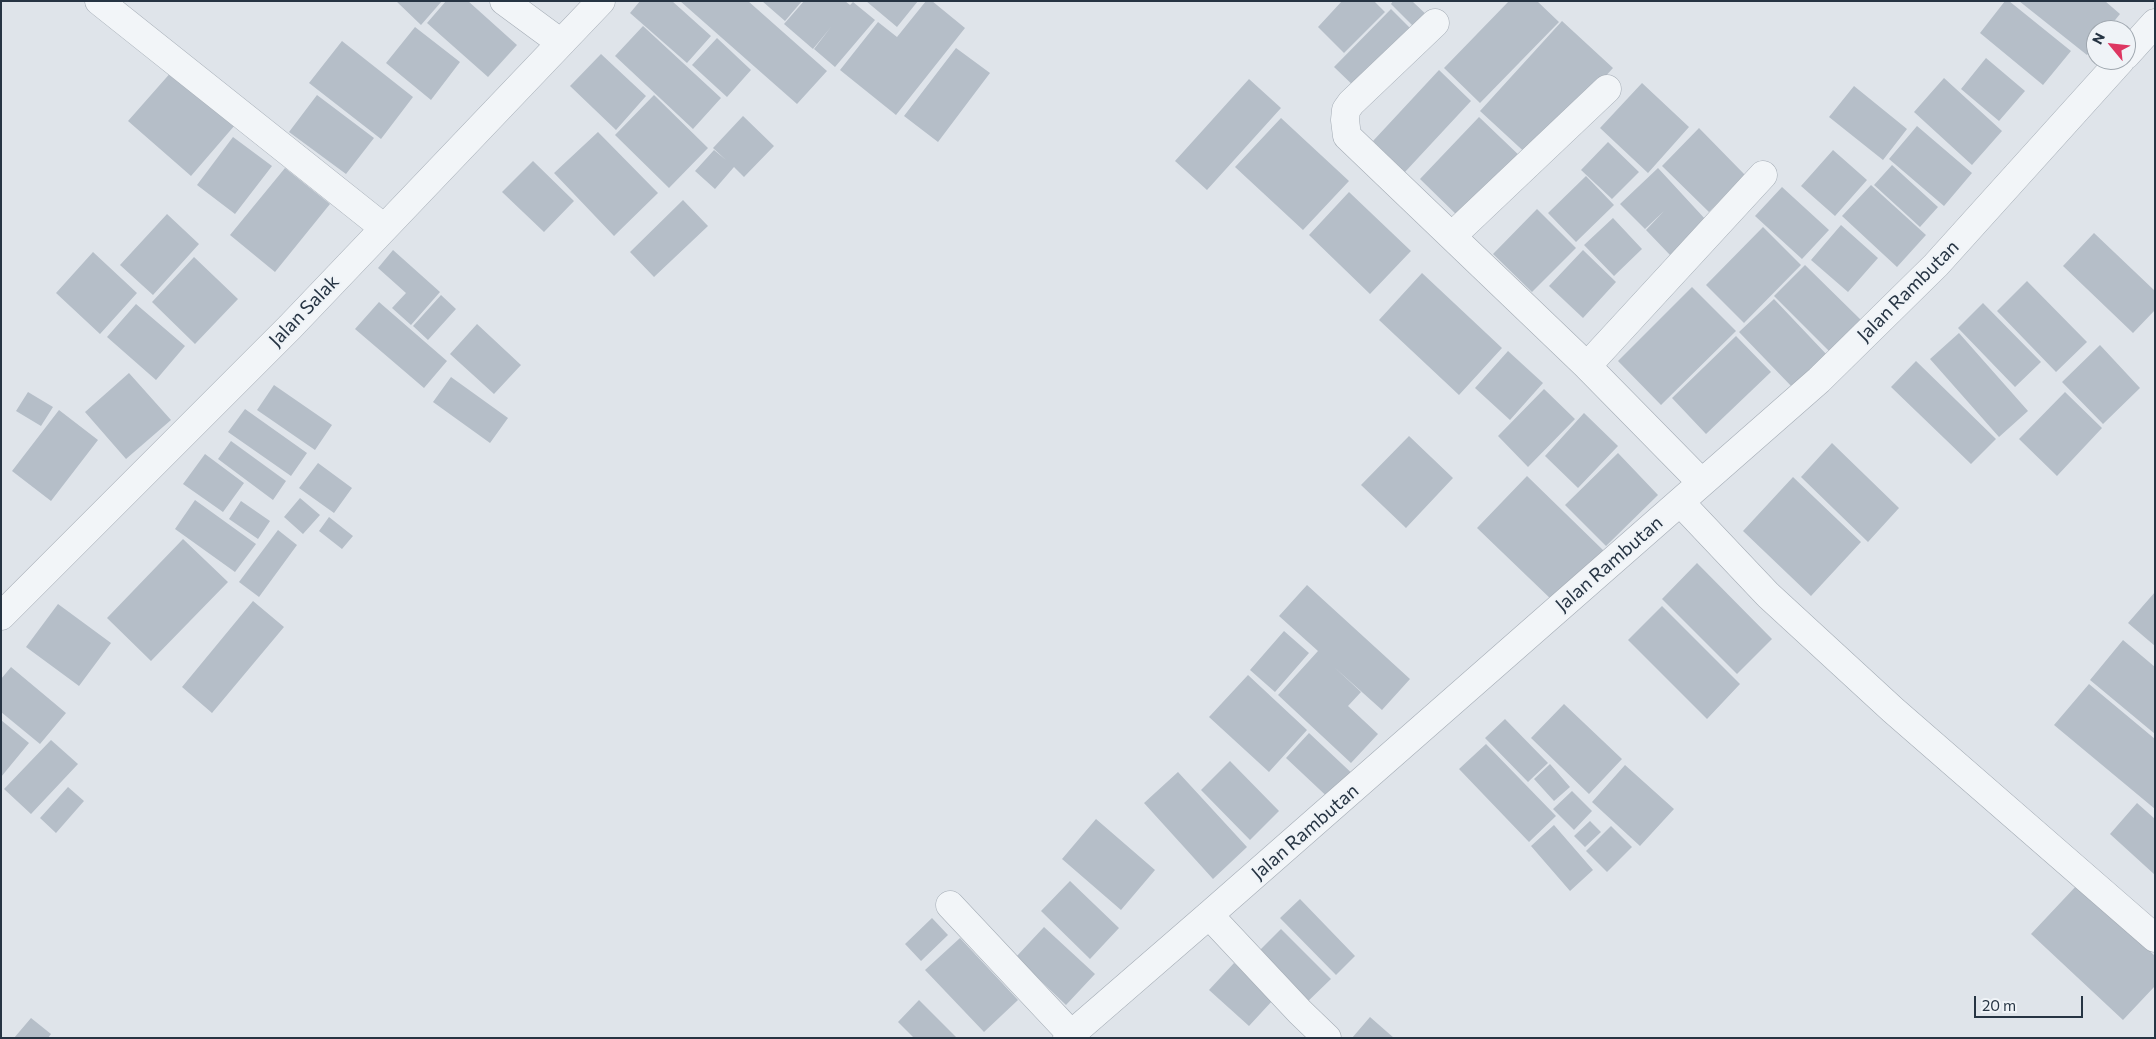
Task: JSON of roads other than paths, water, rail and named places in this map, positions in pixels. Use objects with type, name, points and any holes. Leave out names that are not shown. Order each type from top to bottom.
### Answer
[{"type":"street","points":[[99,1],[384,228]]},
{"type":"street","points":[[504,1],[561,43]]},
{"type":"street","name":"Jalan Salak","points":[[1,616],[290,327],[601,1]]},
{"type":"street","points":[[2136,44],[2155,23]]},
{"type":"street","points":[[1435,24],[1351,103],[1346,110],[1345,127],[1347,136],[1587,366],[1701,482]]},
{"type":"street","name":"Jalan Rambutan","points":[[1069,1036],[1209,916],[1819,380],[1936,265],[2112,70]]},
{"type":"street","points":[[1452,236],[1607,89]]},
{"type":"street","points":[[1587,366],[1763,175]]},
{"type":"street","points":[[1680,502],[1768,595],[1893,710],[2155,938]]},
{"type":"street","points":[[950,905],[1069,1036]]},
{"type":"street","points":[[1209,916],[1327,1038]]}]
